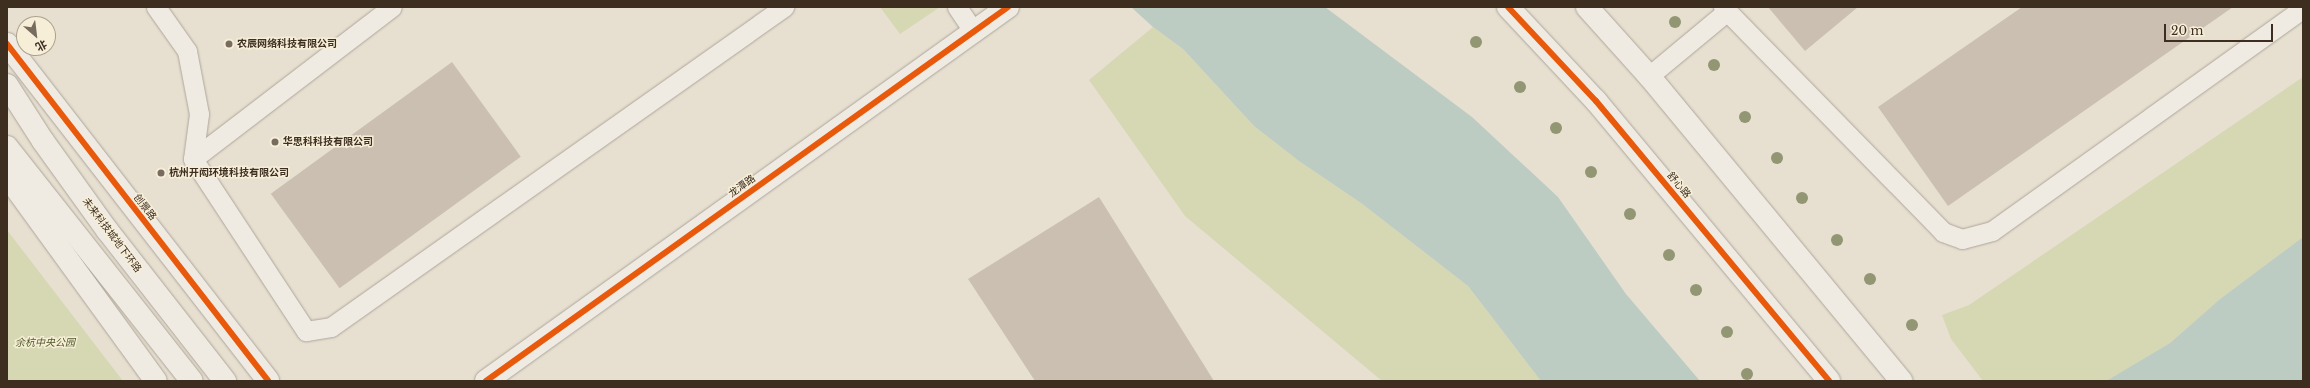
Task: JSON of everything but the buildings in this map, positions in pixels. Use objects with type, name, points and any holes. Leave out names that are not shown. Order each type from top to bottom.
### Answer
[{"type":"street","name":"龙潭路","points":[[486,381],[1008,7]]},
{"type":"street","name":"舒心路","points":[[1508,7],[1596,101],[1829,381]]},
{"type":"street","points":[[1587,7],[1649,76],[1901,381]]},
{"type":"street","name":"创景路","points":[[7,44],[268,381]]},
{"type":"street","name":"未来科技城地下环路","points":[[7,85],[43,142],[107,230],[225,381]]},
{"type":"street","points":[[7,147],[192,381]]},
{"type":"street","points":[[7,176],[156,381]]},
{"type":"lane","points":[[156,7],[187,50],[199,114],[193,159],[306,331],[331,327],[784,7]]},
{"type":"lane","points":[[193,159],[392,7]]},
{"type":"lane","points":[[957,7],[974,32]]},
{"type":"lane","points":[[1649,76],[1724,10],[1943,232],[1962,239],[1992,231],[2303,8]]},
{"type":"green space","points":[[880,7],[940,7],[900,34]]},
{"type":"green space","points":[[1153,27],[1183,49],[1254,126],[1299,161],[1361,203],[1468,286],[1541,381],[1382,381],[1185,216],[1089,80]]},
{"type":"green space","points":[[2303,77],[2303,237],[2220,299],[2170,343],[2106,381],[1983,381],[1951,339],[1942,315],[1969,305]]},
{"type":"green space","name":"余杭中央公园","points":[[7,230],[123,381],[7,381]]},
{"type":"shaded area","points":[[1131,7],[1325,7],[1472,117],[1558,197],[1626,294],[1700,381],[1541,381],[1468,286],[1361,203],[1299,161],[1254,126],[1183,49],[1153,27]]},
{"type":"shaded area","points":[[2303,237],[2303,381],[2106,381],[2170,343],[2220,299]]},
{"type":"cycle path","points":[[486,381],[1008,7]]},
{"type":"cycle path","points":[[1508,7],[1596,101],[1829,381]]},
{"type":"cycle path","points":[[7,44],[268,381]]},
{"type":"place","name":"农辰网络科技有限公司","points":[[229,44]]},
{"type":"place","name":"华思科科技有限公司","points":[[275,142]]},
{"type":"place","name":"杭州开闳环境科技有限公司","points":[[161,173]]}]
